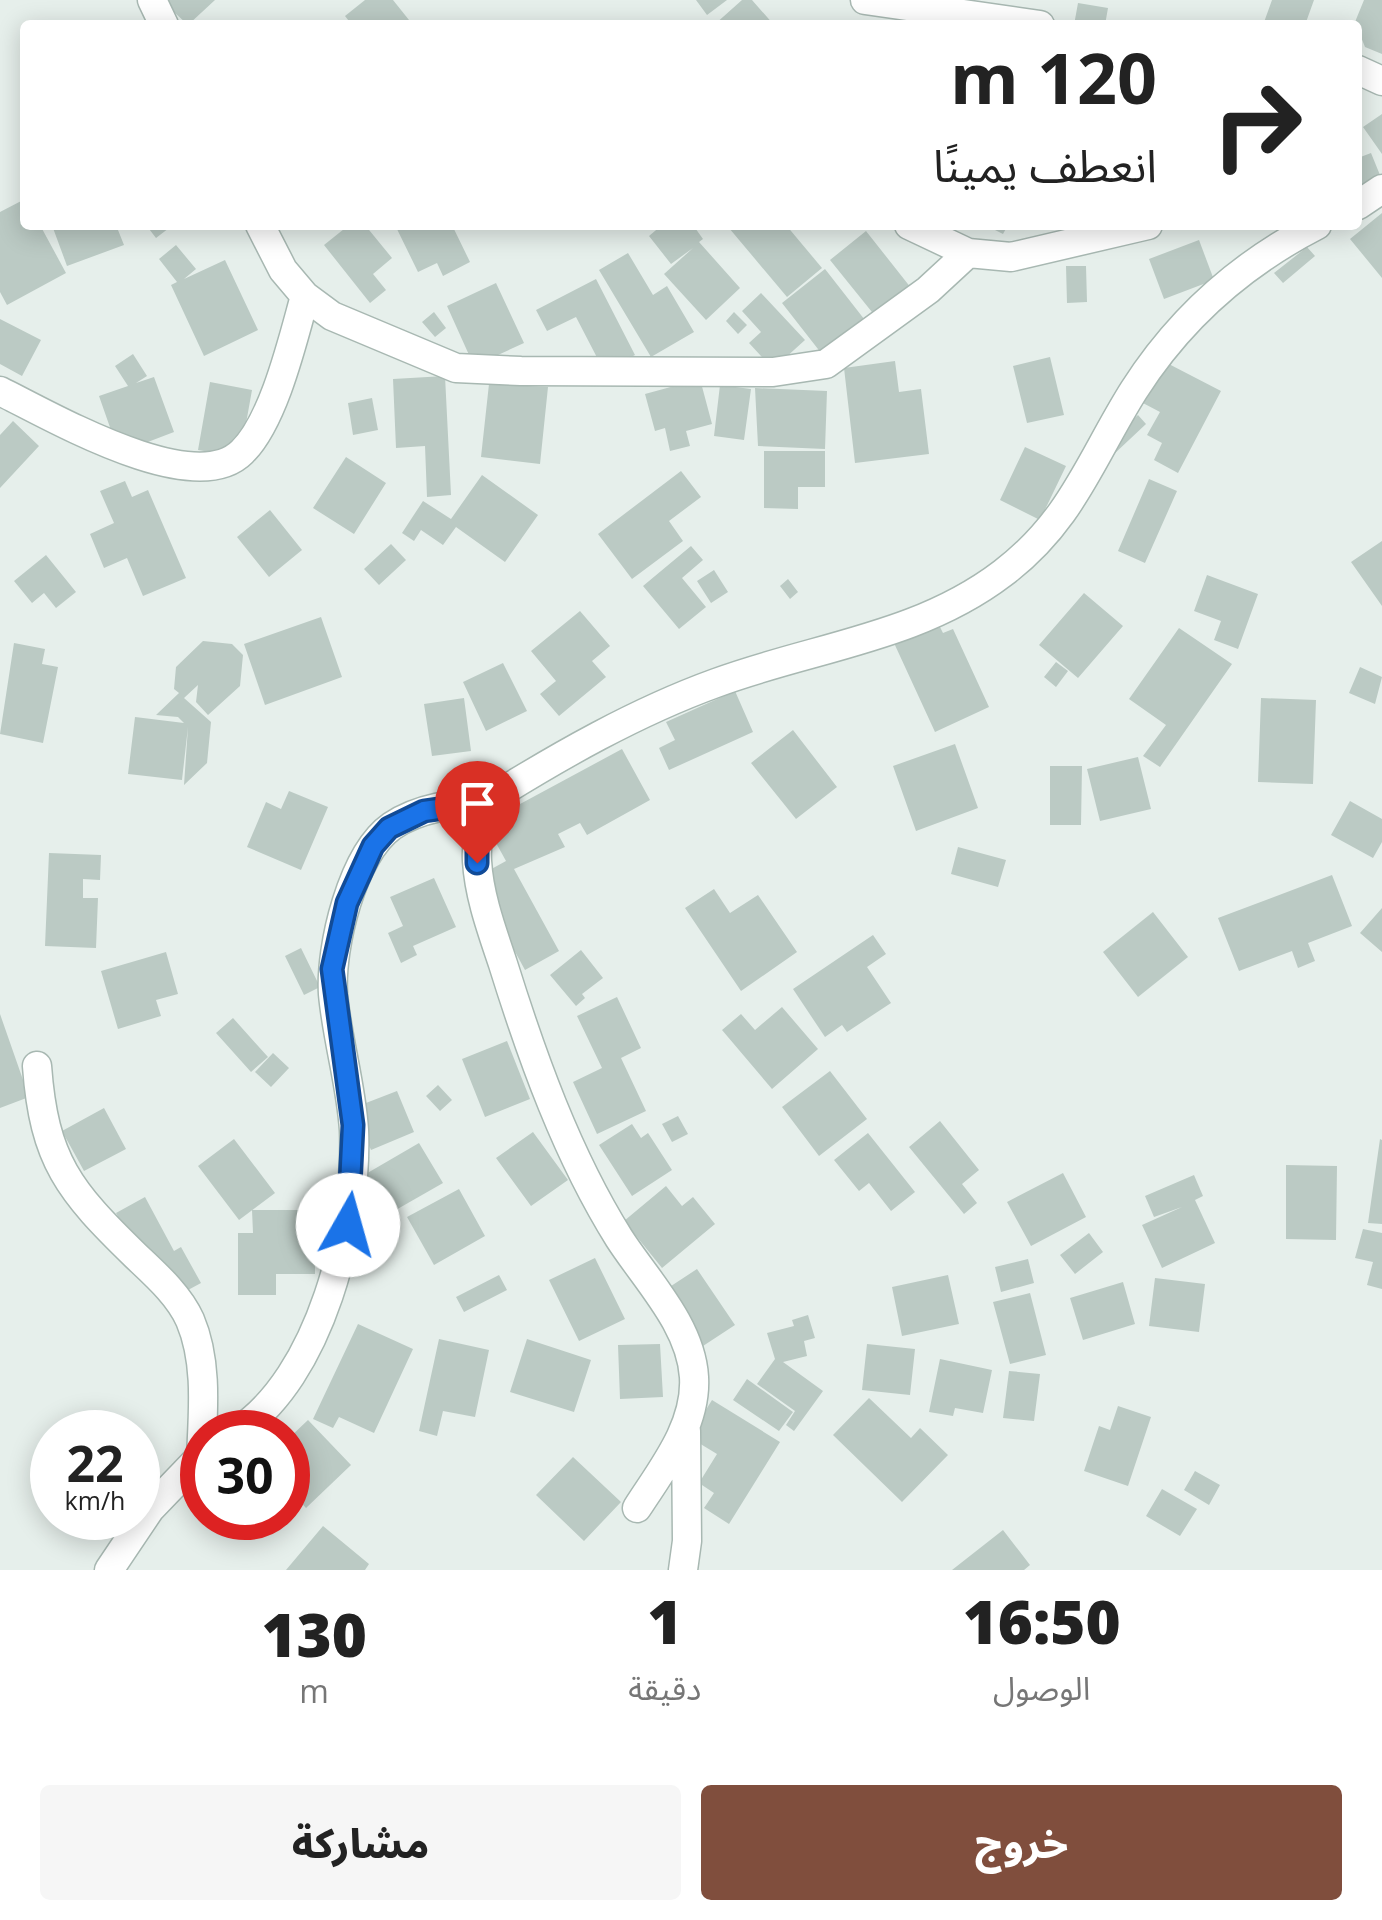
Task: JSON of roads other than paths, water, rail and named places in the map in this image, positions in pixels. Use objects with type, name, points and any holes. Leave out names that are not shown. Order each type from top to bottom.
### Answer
[{"type":"street","points":[[865,0],[1005,20]]},
{"type":"street","points":[[263,230],[283,270],[305,296],[332,316],[456,368],[773,372],[826,364],[928,290],[968,253]]},
{"type":"street","points":[[920,230],[968,253],[1011,257],[1127,230]]},
{"type":"street","points":[[264,1410],[312,1334],[348,1225],[353,1125],[332,969],[347,903],[373,846],[389,828],[424,811],[487,802],[589,741],[712,684],[856,644],[967,599],[1026,555],[1058,518],[1153,362],[1200,307],[1237,274],[1309,230]]},
{"type":"street","points":[[0,391],[76,428],[177,467],[224,465],[241,454],[264,413],[292,346],[305,296]]},
{"type":"street","points":[[487,802],[477,835],[477,863],[484,906],[514,999],[583,1172],[618,1236],[669,1310],[692,1358],[693,1398],[686,1420],[675,1450],[637,1508]]},
{"type":"street","points":[[37,1066],[48,1138],[63,1178],[164,1283],[189,1317],[202,1367],[202,1410]]},
{"type":"street","points":[[683,1570],[688,1541],[686,1420]]},
{"type":"street","points":[[109,1570],[150,1509],[180,1478]]}]
